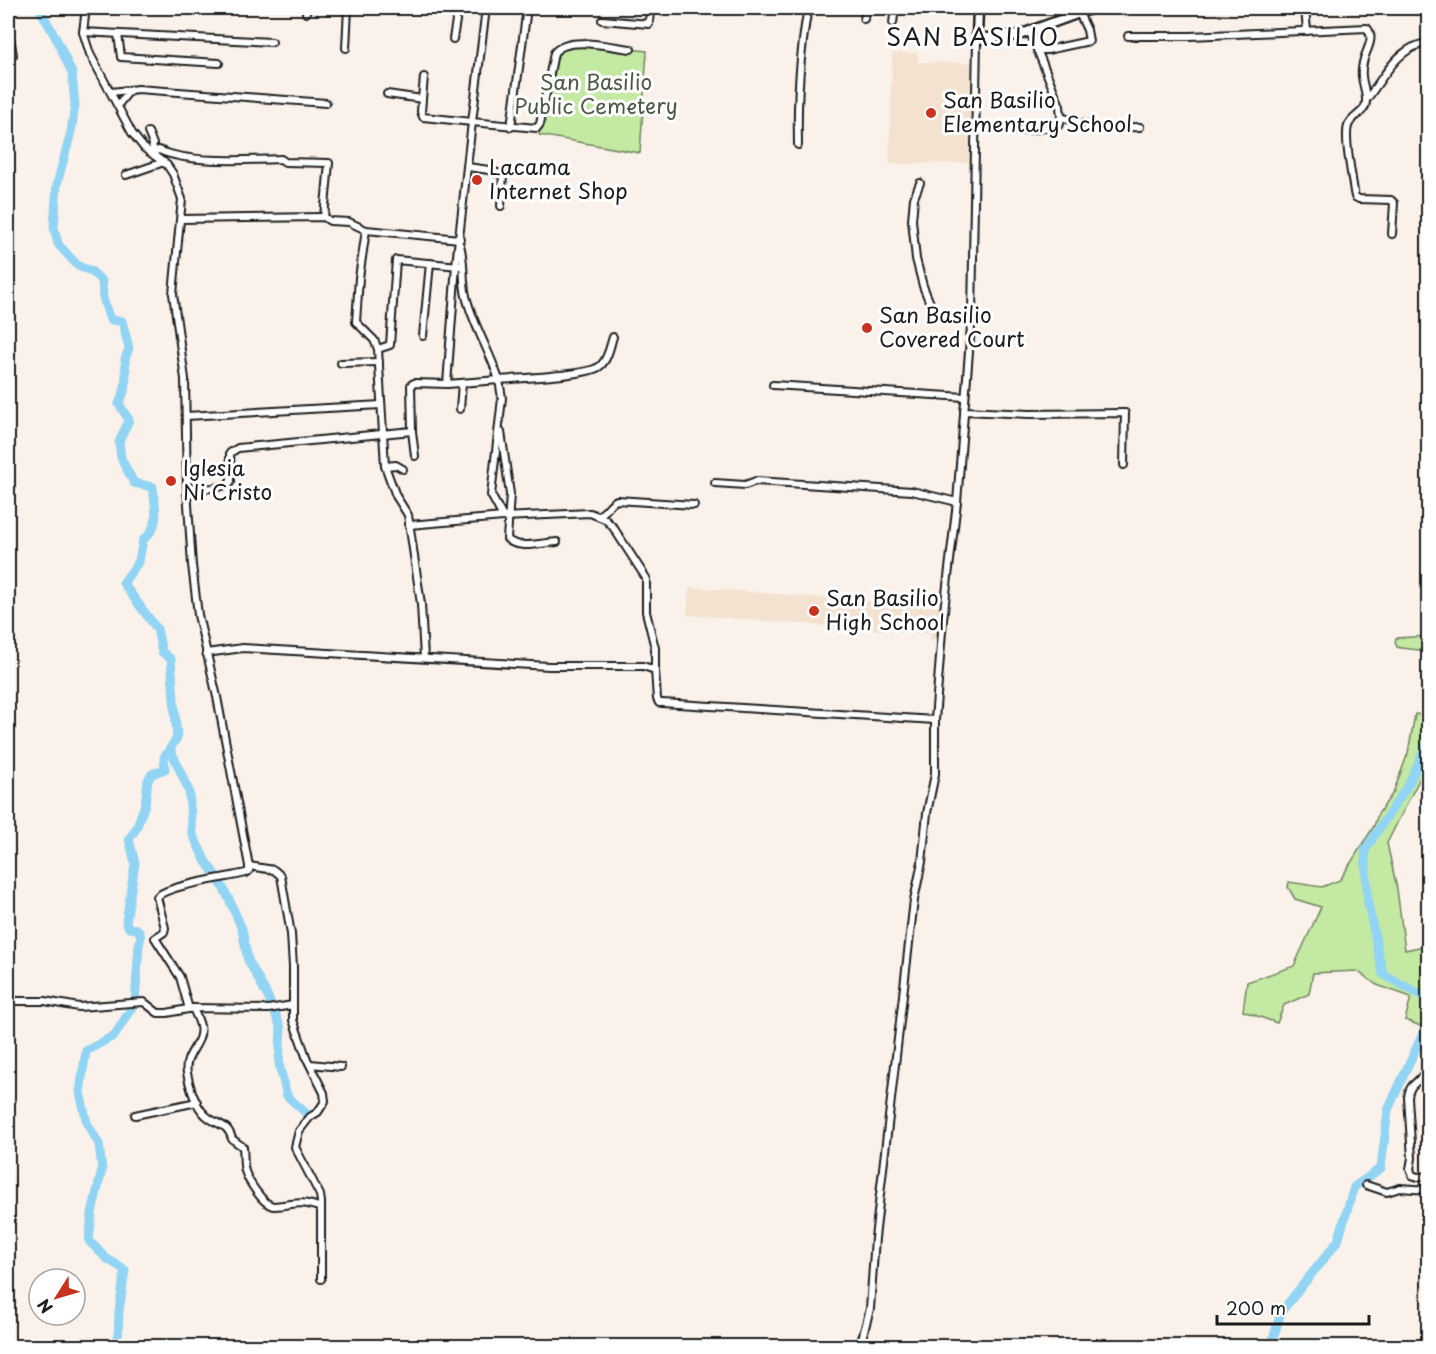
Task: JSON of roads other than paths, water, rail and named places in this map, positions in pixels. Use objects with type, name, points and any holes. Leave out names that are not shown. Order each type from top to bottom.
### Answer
[{"type":"street","points":[[86,8],[83,32],[90,54],[136,139],[144,148],[164,162],[173,174],[181,194],[181,219],[172,294],[185,380],[187,489],[197,605],[219,706],[249,866],[246,873],[164,891],[157,897],[165,928],[164,932],[155,938],[180,977],[201,1029],[195,1048],[186,1062],[186,1071],[197,1102],[210,1119],[224,1125],[230,1132],[231,1139],[243,1148],[245,1173],[267,1204],[271,1206],[301,1202],[321,1208]]},
{"type":"street","points":[[346,48],[348,8]]},
{"type":"street","points":[[453,39],[458,8]]},
{"type":"street","points":[[447,384],[472,122],[486,8]]},
{"type":"street","points":[[512,127],[527,8]]},
{"type":"street","points":[[602,20],[649,24],[650,8]]},
{"type":"street","points":[[798,145],[808,8]]},
{"type":"street","points":[[864,19],[866,8]]},
{"type":"street","points":[[892,22],[895,8]]},
{"type":"street","points":[[860,1347],[870,1308],[875,1238],[914,900],[935,774],[935,720],[943,620],[957,502],[972,314],[978,8]]},
{"type":"street","points":[[977,39],[1030,32],[1093,8]]},
{"type":"street","points":[[1305,8],[1307,31]]},
{"type":"street","points":[[1037,50],[1089,41],[1079,13]]},
{"type":"street","points":[[8,25],[13,55]]},
{"type":"street","points":[[1128,36],[1190,36],[1367,28],[1371,39],[1364,55],[1361,76],[1366,99],[1365,108],[1348,125],[1347,135],[1353,192],[1359,199],[1391,200],[1394,203],[1392,234]]},
{"type":"street","points":[[83,32],[272,42]]},
{"type":"street","points":[[1015,131],[1056,127],[1060,124],[1060,106],[1030,32]]},
{"type":"street","points":[[118,34],[121,57],[219,63]]},
{"type":"street","points":[[424,77],[421,112],[423,117],[534,129],[539,127],[554,53],[561,46],[581,43],[631,49]]},
{"type":"street","points":[[1366,99],[1384,74],[1407,50],[1418,44],[1428,43]]},
{"type":"street","points":[[111,92],[130,90],[326,103]]},
{"type":"street","points":[[118,105],[130,90]]},
{"type":"street","points":[[387,94],[422,99]]},
{"type":"street","points":[[1061,117],[1097,128],[1140,128]]},
{"type":"street","points":[[148,132],[153,144],[152,152]]},
{"type":"street","points":[[152,152],[159,150],[173,156],[187,157],[281,159],[285,162],[329,163],[324,217]]},
{"type":"street","points":[[126,175],[164,162]]},
{"type":"street","points":[[468,167],[503,175],[501,206]]},
{"type":"street","points":[[920,183],[914,198],[912,220],[916,259],[934,313]]},
{"type":"street","points":[[181,219],[324,217],[330,222],[349,222],[366,230],[460,241]]},
{"type":"street","points":[[366,230],[356,322],[374,340],[378,349],[385,466],[396,496],[408,515],[421,604],[424,658]]},
{"type":"street","points":[[378,349],[390,345],[396,261],[398,259],[459,266]]},
{"type":"street","points":[[423,336],[430,263]]},
{"type":"street","points":[[459,266],[467,299],[499,380],[502,398],[491,495],[505,517]]},
{"type":"street","points":[[415,456],[411,385],[414,383],[447,384],[554,377],[592,371],[605,361],[613,337]]},
{"type":"street","points":[[340,363],[379,362]]},
{"type":"street","points":[[460,409],[462,383]]},
{"type":"street","points":[[773,385],[965,397]]},
{"type":"street","points":[[186,416],[381,405]]},
{"type":"street","points":[[964,411],[1029,414],[1125,413],[1124,465]]},
{"type":"street","points":[[500,424],[509,487],[505,517],[509,541],[514,544],[556,542]]},
{"type":"street","points":[[187,489],[215,488],[229,484],[231,481],[230,453],[233,450],[412,431]]},
{"type":"street","points":[[385,466],[396,465],[403,469]]},
{"type":"street","points":[[715,483],[745,485],[756,481],[912,492],[957,502]]},
{"type":"street","points":[[599,515],[617,501],[694,505]]},
{"type":"street","points":[[409,525],[505,517],[590,513],[599,515],[613,527],[646,578],[646,612],[647,622],[654,638],[658,703],[935,720]]},
{"type":"street","points":[[206,653],[243,648],[549,666],[643,666],[655,670]]},
{"type":"street","points":[[249,866],[274,870],[281,876],[291,934],[293,1020],[324,1093],[325,1101],[318,1112],[310,1117],[298,1131],[296,1148],[320,1195],[321,1279]]},
{"type":"street","points":[[8,1001],[45,1001],[79,1007],[144,1002],[158,1012],[167,1013],[191,1009],[268,1009],[293,1005]]},
{"type":"street","points":[[1428,1054],[1424,1073],[1413,1083],[1408,1098],[1412,1158],[1410,1169],[1412,1174],[1418,1177],[1428,1176]]},
{"type":"street","points":[[310,1064],[341,1067]]},
{"type":"street","points":[[135,1115],[197,1102]]},
{"type":"street","points":[[1366,1185],[1387,1192],[1400,1188],[1428,1190]]},
{"type":"waterway","points":[[39,8],[72,73],[75,105],[71,132],[57,184],[54,227],[58,244],[78,266],[91,271],[102,281],[103,298],[110,320],[122,321],[129,348],[125,359],[125,389],[119,404],[129,420],[119,442],[121,458],[134,483],[153,487],[156,516],[153,528],[143,540],[139,561],[123,583],[157,629],[162,652],[171,659],[177,738],[164,757],[165,769],[152,774],[148,780],[145,804],[136,829],[129,839],[135,863],[126,922],[129,928],[137,929],[141,937],[135,1002],[115,1035],[86,1051],[80,1092],[87,1123],[99,1144],[102,1170],[92,1213],[89,1241],[106,1258],[125,1270],[119,1311],[118,1346]]},
{"type":"waterway","points":[[1428,743],[1408,785],[1365,850],[1368,904],[1383,974],[1428,999]]},
{"type":"waterway","points":[[170,748],[189,791],[192,833],[206,862],[229,899],[242,929],[248,960],[268,997],[281,1028],[279,1064],[287,1096],[308,1115]]},
{"type":"waterway","points":[[1271,1346],[1281,1312],[1338,1241],[1354,1187],[1381,1168],[1388,1110],[1428,1022]]},
{"type":"place","name":"San Basilio Elementary School","points":[[931,113]]},
{"type":"place","name":"Lacama Internet Shop","points":[[477,180]]},
{"type":"place","name":"San Basilio Covered Court","points":[[867,328]]},
{"type":"place","name":"Iglesia Ni Cristo","points":[[171,481]]},
{"type":"place","name":"San Basilio High School","points":[[814,611]]},
{"type":"district","name":"SAN BASILIO","points":[[973,38]]},
{"type":"park label","name":"San Basilio Public Cemetery","points":[[596,95]]}]
